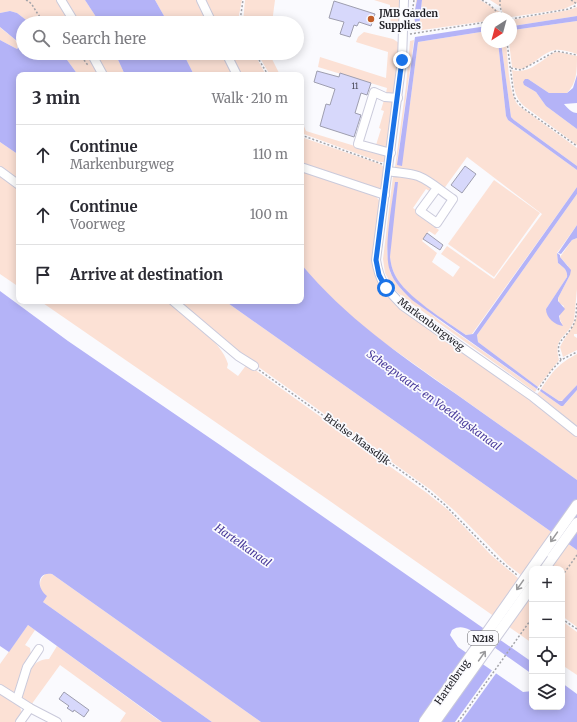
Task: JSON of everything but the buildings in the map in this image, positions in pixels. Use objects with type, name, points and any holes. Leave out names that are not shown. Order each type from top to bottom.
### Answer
[{"type":"main road","name":"Hartelbrug","points":[[424,722],[577,505]]},
{"type":"main road","points":[[546,566],[577,523]]},
{"type":"main road","name":"Hartelbrug","points":[[435,722],[529,590]]},
{"type":"street","points":[[61,0],[71,16]]},
{"type":"street","points":[[201,0],[209,16]]},
{"type":"street","name":"Markenburgweg","points":[[404,0],[402,60],[398,98],[376,260],[379,275],[386,288],[403,306],[533,397],[577,432]]},
{"type":"street","points":[[95,60],[101,72]]},
{"type":"street","points":[[230,60],[236,72]]},
{"type":"street","points":[[391,153],[358,144],[374,92],[384,97],[398,98]]},
{"type":"street","points":[[304,168],[385,195]]},
{"type":"street","points":[[389,169],[417,176],[437,188]]},
{"type":"street","points":[[0,171],[16,182]]},
{"type":"street","points":[[177,304],[238,356],[254,366]]},
{"type":"street","points":[[17,700],[27,667],[39,649]]},
{"type":"street","points":[[0,689],[30,708],[57,722]]},
{"type":"street","points":[[20,722],[30,708]]},
{"type":"path","points":[[26,0],[30,1],[39,16]]},
{"type":"path","points":[[241,16],[243,0]]},
{"type":"path","points":[[482,0],[497,12]]},
{"type":"path","points":[[500,0],[502,12]]},
{"type":"path","points":[[517,18],[569,9],[577,5],[571,0]]},
{"type":"path","points":[[410,34],[481,23]]},
{"type":"path","points":[[508,48],[514,98],[519,105],[577,146]]},
{"type":"path","points":[[510,68],[522,70],[556,51],[577,55]]},
{"type":"path","points":[[259,60],[266,72]]},
{"type":"path","points":[[304,136],[389,169]]},
{"type":"path","points":[[561,360],[558,346],[560,341],[572,327],[576,317],[577,302]]},
{"type":"path","points":[[536,392],[561,360],[577,352]]},
{"type":"path","name":"Brielse Maasdijk","points":[[254,366],[421,485],[444,504],[498,559],[521,578]]},
{"type":"path","points":[[565,572],[577,555]]},
{"type":"path","points":[[565,621],[577,629]]},
{"type":"path","points":[[458,722],[529,622]]},
{"type":"shaded area","points":[[0,0],[58,0],[68,16],[21,16],[10,11],[0,13]]},
{"type":"shaded area","points":[[65,0],[85,0],[95,16],[75,16]]},
{"type":"shaded area","points":[[155,0],[199,0],[207,16],[164,16]]},
{"type":"shaded area","points":[[203,0],[242,0],[239,16],[211,16]]},
{"type":"shaded area","points":[[245,0],[275,0],[273,16],[244,16]]},
{"type":"shaded area","points":[[374,0],[401,0],[400,26],[397,30],[391,32],[390,5]]},
{"type":"shaded area","points":[[422,0],[480,0],[500,12],[481,12],[481,22],[415,31],[413,28],[414,17],[415,28],[419,27]]},
{"type":"shaded area","points":[[490,0],[577,0],[577,3],[564,9],[517,16],[517,12],[502,12],[501,7]]},
{"type":"shaded area","points":[[577,7],[577,16],[517,25],[517,19],[569,10]]},
{"type":"shaded area","points":[[577,21],[577,54],[563,50],[555,50],[546,54],[525,68],[520,69],[512,67],[510,48],[517,48],[517,29]]},
{"type":"shaded area","points":[[0,27],[15,39],[16,48],[0,40]]},
{"type":"shaded area","points":[[364,32],[393,39],[399,43],[400,53],[395,92],[393,94],[386,93],[387,88],[318,67],[320,57],[386,78],[388,52],[356,42],[358,37]]},
{"type":"shaded area","points":[[481,32],[481,48],[499,48],[506,116],[508,120],[577,170],[577,187],[472,334],[466,335],[417,300],[400,284],[395,275],[390,257],[395,182],[387,253],[390,272],[396,282],[402,290],[440,321],[537,389],[535,392],[398,293],[392,286],[385,273],[383,259],[393,176],[413,178],[430,188],[431,192],[426,189],[413,208],[420,213],[419,216],[439,230],[435,235],[429,231],[422,241],[437,253],[432,262],[453,277],[460,267],[441,254],[447,246],[494,279],[542,214],[467,157],[443,190],[397,170],[395,167],[406,86],[410,41],[414,40],[397,164],[410,104],[418,42]]},
{"type":"shaded area","points":[[502,48],[506,48],[511,85],[515,101],[519,106],[577,148],[577,166],[514,120],[511,117]]},
{"type":"shaded area","points":[[558,52],[577,56],[575,81],[567,93],[549,93],[528,79],[524,85],[536,92],[546,106],[577,129],[577,145],[524,106],[520,102],[515,90],[512,70],[523,71],[539,63],[553,53]]},
{"type":"shaded area","points":[[67,60],[92,60],[98,72],[76,72]]},
{"type":"shaded area","points":[[98,60],[118,60],[124,72],[104,72]]},
{"type":"shaded area","points":[[186,60],[228,60],[234,72],[192,72]]},
{"type":"shaded area","points":[[232,60],[258,60],[264,72],[238,72]]},
{"type":"shaded area","points":[[261,60],[272,60],[278,72],[268,72]]},
{"type":"shaded area","points":[[384,100],[393,102],[388,145],[387,147],[383,148],[376,145],[381,129],[379,128],[384,111],[381,110]]},
{"type":"shaded area","points":[[304,126],[306,131],[384,155],[386,157],[386,162],[380,162],[304,134]]},
{"type":"shaded area","points":[[304,138],[380,164],[385,168],[382,187],[378,189],[304,165]]},
{"type":"shaded area","points":[[0,142],[16,153],[16,178],[0,167]]},
{"type":"shaded area","points":[[304,170],[375,195],[381,203],[376,246],[383,288],[539,405],[577,436],[577,480],[379,339],[347,313],[312,278],[304,268]]},
{"type":"shaded area","points":[[0,175],[16,186],[16,285],[0,274]]},
{"type":"shaded area","points":[[494,180],[540,213],[494,277],[448,244]]},
{"type":"shaded area","points":[[577,194],[577,225],[557,253],[558,263],[566,271],[567,277],[546,309],[563,324],[560,320],[560,313],[564,306],[559,303],[558,298],[570,275],[568,266],[560,257],[572,240],[577,238],[577,289],[574,321],[559,342],[559,360],[538,387],[478,342],[477,335]]},
{"type":"shaded area","points":[[44,304],[172,304],[211,338],[218,346],[228,364],[227,368],[238,376],[247,364],[427,493],[448,510],[491,555],[529,587],[529,641],[327,499]]},
{"type":"shaded area","points":[[183,304],[229,304],[577,550],[577,627],[565,618],[565,566],[529,566],[529,582],[507,564],[456,512],[431,490],[250,361]]},
{"type":"shaded area","points":[[577,316],[577,334],[574,334],[574,336],[577,338],[577,350],[563,357],[560,347],[574,325]]},
{"type":"shaded area","points":[[577,354],[577,385],[564,400],[559,401],[541,389],[556,368]]},
{"type":"shaded area","points":[[577,390],[577,426],[537,394],[540,391],[561,406],[565,404]]},
{"type":"shaded area","points":[[47,573],[52,574],[261,722],[212,722],[43,602],[40,583],[43,576]]},
{"type":"shaded area","points":[[565,623],[577,632],[577,675],[565,667]]},
{"type":"shaded area","points":[[28,625],[35,630],[25,645],[30,648],[31,655],[20,675],[15,694],[0,685],[0,664]]},
{"type":"shaded area","points":[[57,646],[162,722],[120,722],[126,713],[60,665],[31,705],[21,699],[25,679],[32,667],[42,660],[49,659]]},
{"type":"shaded area","points":[[0,693],[19,704],[22,713],[16,722],[0,722]]},
{"type":"water","points":[[85,0],[155,0],[164,16],[95,16]]},
{"type":"water","points":[[417,0],[422,0],[419,27],[416,29],[414,15]]},
{"type":"water","points":[[10,11],[21,16],[16,16],[16,40],[0,27],[0,13]]},
{"type":"water","points":[[577,16],[577,21],[517,29],[517,25]]},
{"type":"water","points":[[481,27],[481,32],[418,42],[402,166],[397,165],[415,37]]},
{"type":"water","points":[[0,40],[16,48],[16,60],[67,60],[76,72],[16,72],[16,153],[0,142]]},
{"type":"water","points":[[499,48],[502,48],[511,117],[577,166],[577,170],[508,120],[506,116]]},
{"type":"water","points":[[118,60],[186,60],[192,72],[124,72]]},
{"type":"water","points":[[577,75],[577,103],[564,104],[568,109],[577,113],[577,129],[546,106],[536,92],[524,85],[523,82],[525,79],[528,79],[549,93],[567,93],[573,88]]},
{"type":"water","points":[[395,182],[398,182],[390,257],[394,273],[400,283],[417,300],[466,335],[473,334],[577,187],[577,194],[477,335],[478,342],[538,387],[537,389],[412,300],[397,283],[390,271],[387,252]]},
{"type":"water","points":[[577,225],[577,238],[572,240],[561,254],[558,253]]},
{"type":"water","points":[[557,253],[571,270],[558,298],[558,301],[565,309],[559,316],[563,326],[552,320],[546,312],[546,309],[567,277],[566,271],[558,263]]},
{"type":"water","name":"Scheepvaart- en Voedingskanaal","points":[[304,267],[336,301],[394,350],[577,480],[577,550],[229,304],[304,304]]},
{"type":"water","name":"Hartelkanaal","points":[[0,291],[68,341],[529,660],[529,672],[470,630],[459,627],[452,630],[450,635],[458,647],[523,692],[529,691],[529,710],[565,710],[565,685],[577,694],[577,722],[261,722],[52,574],[43,575],[40,581],[41,589],[47,596],[43,602],[212,722],[162,722],[28,625],[9,652],[0,646]]},
{"type":"water","points":[[577,385],[577,390],[563,406],[540,391],[541,389],[559,401],[562,401]]},
{"type":"pier","points":[[493,669],[497,672],[461,722],[455,722]]},
{"type":"place","name":"JMB Garden Supplies","points":[[371,19]]},
{"type":"route","points":[[386,288],[379,275],[376,260],[389,171],[402,60]]}]
